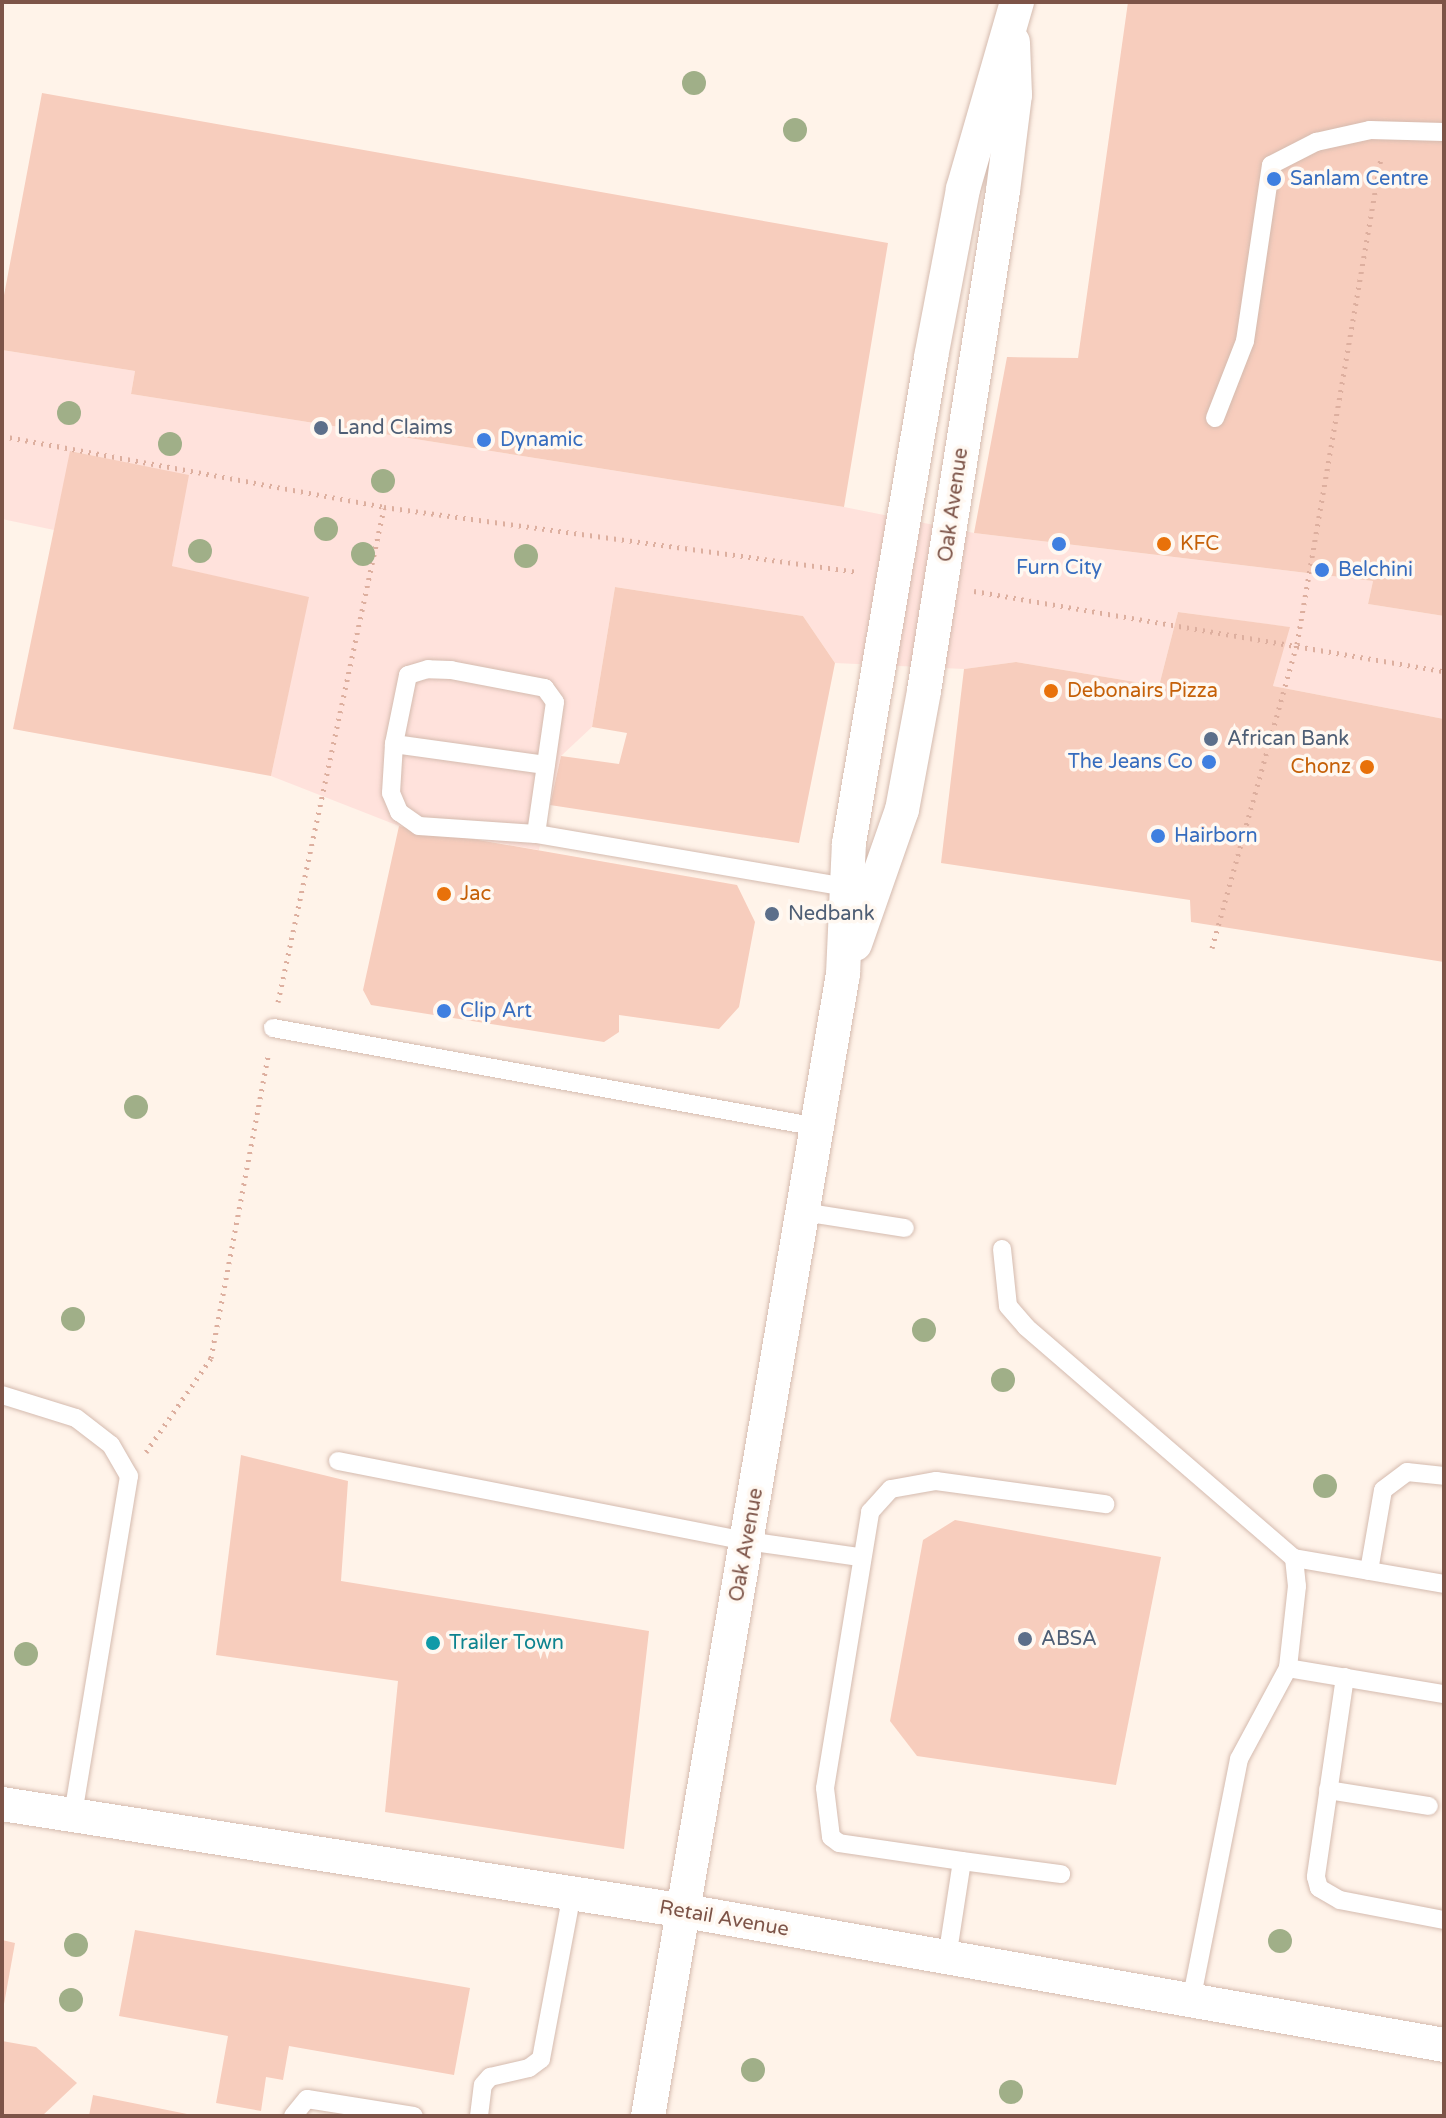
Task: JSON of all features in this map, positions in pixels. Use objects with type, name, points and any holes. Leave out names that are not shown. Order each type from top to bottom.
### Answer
[{"type":"street","name":"Oak Avenue","points":[[648,2116],[843,974],[849,843],[895,577],[963,189],[983,106],[1015,14]]},
{"type":"street","name":"Oak Avenue","points":[[843,974],[902,810],[942,586],[1013,109],[1015,14]]},
{"type":"street","name":"Retail Avenue","points":[[2,1804],[685,1911],[1444,2045]]},
{"type":"lane","points":[[1215,418],[1245,341],[1271,165],[1316,142],[1370,130],[1444,132]]},
{"type":"lane","points":[[536,834],[555,702],[545,688],[451,670],[428,669],[408,675],[394,744],[391,793],[399,812],[419,826],[536,834],[847,887]]},
{"type":"lane","points":[[394,744],[546,765]]},
{"type":"lane","points":[[273,1028],[818,1127]]},
{"type":"lane","points":[[803,1212],[905,1228]]},
{"type":"lane","points":[[1002,1249],[1008,1306],[1026,1327],[1294,1558],[1444,1584]]},
{"type":"lane","points":[[2,1395],[76,1418],[111,1445],[129,1476],[73,1816]]},
{"type":"lane","points":[[338,1461],[747,1541],[860,1557]]},
{"type":"lane","points":[[1369,1571],[1383,1490],[1407,1472],[1444,1476]]},
{"type":"lane","points":[[1061,1874],[839,1843],[831,1837],[825,1788],[860,1557],[870,1512],[891,1489],[936,1481],[1105,1504]]},
{"type":"lane","points":[[1191,2002],[1239,1759],[1288,1668],[1297,1586],[1294,1558]]},
{"type":"lane","points":[[1288,1668],[1444,1694]]},
{"type":"lane","points":[[1345,1677],[1316,1877],[1319,1888],[1340,1900],[1444,1920]]},
{"type":"lane","points":[[1328,1790],[1429,1806]]},
{"type":"lane","points":[[947,1958],[962,1861]]},
{"type":"lane","points":[[479,2116],[483,2085],[490,2077],[529,2068],[541,2059],[572,1894]]},
{"type":"lane","points":[[293,2116],[307,2099],[414,2116]]},
{"type":"path","points":[[1212,948],[1297,644],[1381,157],[1397,159]]},
{"type":"path","points":[[2,436],[384,507],[895,577]]},
{"type":"path","points":[[942,586],[1444,671]]},
{"type":"shaded area","points":[[2,350],[135,371],[131,394],[844,507],[974,533],[1373,581],[1368,604],[1444,616],[1444,719],[1273,686],[1289,627],[1178,612],[1159,686],[1016,662],[964,669],[835,663],[803,616],[615,587],[592,727],[561,756],[539,850],[399,826],[271,776],[308,598],[172,566],[188,476],[71,451],[54,530],[2,519]]},
{"type":"building","name":"Sanlam Centre","points":[[1128,2],[1444,2],[1444,616],[1368,604],[1373,581],[974,533],[1007,357],[1078,358]]},
{"type":"building","points":[[42,93],[888,243],[844,507],[131,394],[135,371],[2,350],[2,306]]},
{"type":"building","points":[[70,451],[189,475],[172,566],[309,597],[271,776],[13,729]]},
{"type":"building","points":[[615,587],[803,616],[835,663],[799,843],[550,805],[561,756],[619,764],[627,733],[592,727]]},
{"type":"building","points":[[1178,612],[1290,627],[1273,686],[1444,719],[1444,962],[1191,922],[1190,900],[941,863],[964,669],[1016,662],[1159,686]]},
{"type":"building","points":[[399,826],[737,885],[755,922],[739,1007],[719,1029],[619,1015],[619,1032],[604,1042],[371,1005],[363,990]]},
{"type":"building","name":"Trailer Town","points":[[241,1455],[348,1481],[341,1581],[649,1631],[624,1849],[385,1812],[398,1681],[216,1655]]},
{"type":"building","name":"ABSA","points":[[955,1520],[1161,1557],[1116,1785],[917,1756],[890,1721],[923,1540]]},
{"type":"building","points":[[135,1930],[470,1988],[454,2075],[289,2046],[283,2080],[266,2077],[261,2111],[216,2103],[228,2036],[119,2016]]},
{"type":"building","points":[[2,1940],[15,1943],[4,2004],[2,2004]]},
{"type":"building","points":[[2,2041],[36,2047],[77,2083],[42,2116],[2,2116]]},
{"type":"building","points":[[93,2095],[192,2115],[192,2116],[89,2116]]},
{"type":"place","name":"Sanlam Centre","points":[[1274,179]]},
{"type":"place","name":"Land Claims","points":[[321,428]]},
{"type":"place","name":"Dynamic","points":[[484,440]]},
{"type":"place","name":"Furn City","points":[[1059,544]]},
{"type":"place","name":"KFC","points":[[1164,544]]},
{"type":"place","name":"Belchini","points":[[1322,570]]},
{"type":"place","name":"Debonairs Pizza","points":[[1051,691]]},
{"type":"place","name":"African Bank","points":[[1211,739]]},
{"type":"place","name":"The Jeans Co","points":[[1209,762]]},
{"type":"place","name":"Chonz","points":[[1367,767]]},
{"type":"place","name":"Hairborn","points":[[1158,836]]},
{"type":"place","name":"Jac","points":[[444,894]]},
{"type":"place","name":"Nedbank","points":[[772,914]]},
{"type":"place","name":"Clip Art","points":[[444,1011]]},
{"type":"place","name":"ABSA","points":[[1025,1639]]},
{"type":"place","name":"Trailer Town","points":[[433,1643]]}]
